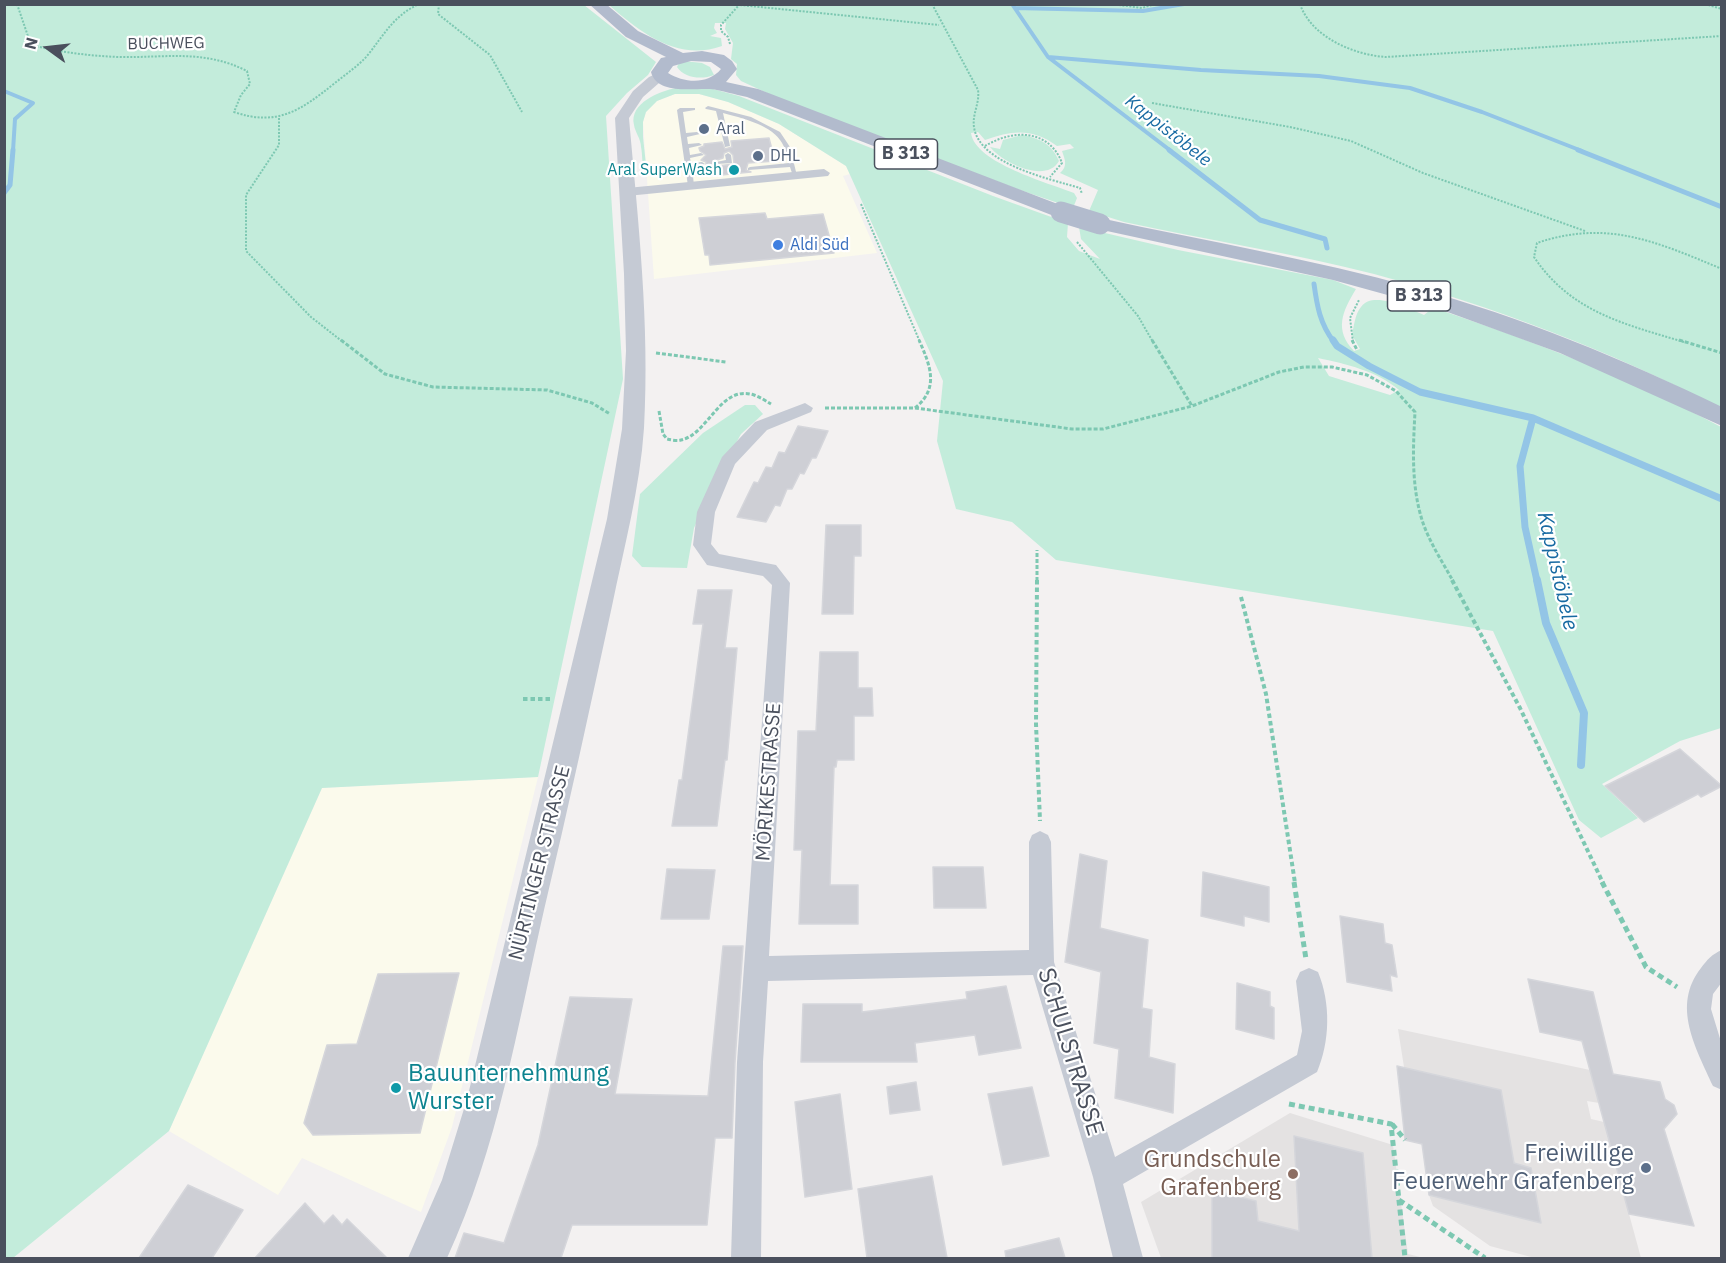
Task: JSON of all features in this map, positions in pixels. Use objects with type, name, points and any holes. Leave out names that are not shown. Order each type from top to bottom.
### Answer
[{"type":"main road","points":[[596,4],[649,45],[670,70],[709,84],[727,74],[729,69],[728,64],[718,58],[703,56],[670,70]]},
{"type":"main road","name":"B 313","points":[[727,74],[752,93]]},
{"type":"main road","name":"B 313","points":[[709,84],[752,93],[1061,212],[1100,224],[1372,283],[1464,309],[1537,335],[1636,377],[1722,418]]},
{"type":"street","name":"NÜRTINGER STRASSE","points":[[427,1258],[454,1200],[478,1123],[579,700],[629,461],[633,428],[634,330],[622,118],[628,104],[670,70]]},
{"type":"street","points":[[627,192],[690,180],[794,170],[824,173]]},
{"type":"street","name":"MÖRIKESTRASSE","points":[[746,1258],[750,1062],[781,583],[769,570],[713,560],[702,545],[706,512],[728,461],[761,426],[795,412]]},
{"type":"street","name":"SCHULSTRASSE","points":[[1040,842],[1042,962],[1107,1177],[1128,1258]]},
{"type":"street","points":[[756,969],[1042,962]]},
{"type":"street","points":[[1722,962],[1701,989],[1698,1000],[1700,1022],[1722,1077]]},
{"type":"street","points":[[1107,1177],[1308,1063],[1315,1031],[1309,981]]},
{"type":"lane","points":[[694,113],[680,110],[681,118],[686,125],[684,135],[690,180],[718,172]]},
{"type":"lane","points":[[709,111],[720,112],[766,127],[783,138],[794,170],[750,169]]},
{"type":"lane","points":[[715,143],[726,144],[720,112]]},
{"type":"lane","points":[[711,123],[722,122]]},
{"type":"lane","points":[[713,133],[724,132]]},
{"type":"lane","points":[[684,135],[697,134]]},
{"type":"lane","points":[[685,146],[699,145]]},
{"type":"lane","points":[[687,157],[700,155]]},
{"type":"lane","points":[[718,163],[730,162],[728,155]]},
{"type":"lane","points":[[688,165],[702,164]]},
{"type":"path","name":"BUCHWEG","points":[[17,4],[31,45],[67,54],[128,57],[200,54],[232,62],[247,71],[250,84],[241,95],[234,112],[246,117],[279,118],[293,114],[307,106],[365,57],[396,16],[419,4]]},
{"type":"path","points":[[439,4],[438,14],[490,55],[522,112]]},
{"type":"path","points":[[932,4],[939,25],[961,58],[978,90],[979,100],[972,123],[975,134],[997,158],[1080,188],[1085,198]]},
{"type":"path","points":[[1112,4],[1142,8],[1155,4]]},
{"type":"path","points":[[1299,4],[1300,9],[1312,23],[1325,33],[1356,53],[1372,56],[1446,55],[1487,49],[1722,36]]},
{"type":"path","points":[[1705,4],[1722,9]]},
{"type":"path","points":[[718,58],[730,44],[720,26],[740,5],[939,25]]},
{"type":"path","points":[[1152,103],[1279,125],[1351,141],[1423,173],[1585,231]]},
{"type":"path","points":[[279,118],[279,145],[246,195],[246,251],[311,317],[385,374],[433,387],[547,390],[592,403],[633,428]]},
{"type":"path","points":[[985,146],[1005,135],[1020,134],[1045,139],[1060,151],[1062,163],[1049,178]]},
{"type":"path","points":[[861,204],[927,359],[932,386],[927,400],[915,408]]},
{"type":"path","points":[[1722,269],[1623,234],[1585,231],[1555,235],[1538,243],[1534,257],[1550,281],[1568,296],[1592,309],[1722,353]]},
{"type":"path","points":[[1075,240],[1138,316],[1192,406]]},
{"type":"path","points":[[1358,350],[1349,333],[1354,306],[1372,283]]},
{"type":"path","points":[[652,361],[652,352],[726,362]]},
{"type":"path","points":[[657,401],[663,434],[674,441],[682,441],[692,436],[725,399],[739,394],[750,394],[795,412],[915,408],[1072,429],[1102,429],[1192,406],[1279,372],[1304,367],[1332,367],[1367,375],[1396,391],[1415,412],[1413,459],[1415,488],[1423,524],[1520,708],[1586,851],[1646,967],[1698,1000]]},
{"type":"path","points":[[1037,549],[1036,724],[1040,842]]},
{"type":"path","points":[[1240,597],[1266,694],[1309,981]]},
{"type":"path","points":[[1250,1096],[1391,1124],[1405,1140]]},
{"type":"path","points":[[1391,1124],[1405,1258]]},
{"type":"path","points":[[1399,1199],[1485,1258]]},
{"type":"shaded area","points":[[675,94],[699,94],[728,102],[779,124],[846,166],[850,174],[843,176],[877,253],[654,279],[643,122],[646,112],[657,101]]},
{"type":"shaded area","points":[[538,777],[452,1127],[421,1212],[302,1158],[278,1195],[169,1131],[322,788]]},
{"type":"shaded area","points":[[1398,1029],[1590,1070],[1599,1103],[1587,1101],[1591,1119],[1604,1122],[1641,1258],[1535,1258],[1490,1246],[1433,1206],[1429,1195],[1422,1144],[1405,1140],[1404,1067]]},
{"type":"shaded area","name":"Grundschule Grafenberg","points":[[1290,1113],[1393,1145],[1408,1254],[1424,1258],[1161,1258],[1141,1202]]},
{"type":"green space","points":[[5,4],[584,5],[656,62],[648,75],[606,116],[623,379],[538,777],[322,788],[169,1131],[13,1258],[4,1258]]},
{"type":"green space","points":[[609,5],[1721,5],[1721,408],[1594,349],[1463,300],[1343,266],[1124,222],[1089,211],[1098,190],[1060,173],[1065,165],[1062,151],[1074,148],[1070,144],[1057,146],[1039,136],[1022,132],[1004,134],[985,140],[978,132],[971,133],[976,144],[985,154],[999,163],[1031,178],[1074,193],[1077,198],[1073,208],[1017,189],[778,98],[741,81],[736,75],[737,64],[731,59],[733,43],[725,29],[726,23],[715,23],[714,28],[717,33],[710,36],[721,38],[722,46],[706,50],[690,50],[661,42],[634,25]]},
{"type":"green space","points":[[684,61],[702,63],[710,67],[714,75],[699,78],[684,74],[677,67]]},
{"type":"green space","points":[[676,88],[713,89],[739,96],[993,196],[1068,223],[1067,237],[1079,251],[1100,259],[1081,239],[1079,227],[1178,250],[1333,280],[1356,289],[1347,305],[1342,321],[1344,336],[1354,351],[1360,349],[1352,335],[1361,307],[1367,302],[1382,300],[1424,315],[1429,311],[1406,299],[1567,356],[1645,389],[1721,427],[1721,728],[1680,741],[1602,784],[1638,818],[1601,838],[1579,820],[1493,631],[1056,560],[1012,522],[956,509],[937,441],[943,381],[846,166],[779,124],[728,102],[699,94],[675,94],[657,101],[646,112],[643,137],[647,174],[643,165],[641,144],[634,117],[636,110],[647,99]],"holes":[[[1318,358],[1371,373],[1399,390],[1390,395],[1329,376]]]},
{"type":"green space","points":[[1022,135],[1034,138],[1053,150],[1059,161],[1053,168],[1045,171],[1024,169],[1004,159],[990,147],[1000,149],[1003,140]]},
{"type":"green space","points":[[745,405],[755,405],[763,414],[741,434],[713,485],[694,528],[687,568],[642,567],[632,556],[640,494],[703,433]]},
{"type":"building","points":[[769,138],[775,161],[748,163],[746,170],[751,172],[721,175],[723,171],[717,166],[734,164],[733,155],[729,151],[724,153],[723,158],[714,161],[714,165],[706,166],[706,162],[701,160],[706,155],[699,148],[704,144],[722,142],[725,149],[732,147],[731,141]]},
{"type":"building","name":"Aldi Süd","points":[[765,213],[767,219],[823,214],[834,253],[710,265],[709,255],[705,255],[699,218]]},
{"type":"building","points":[[798,426],[828,431],[816,458],[812,458],[804,474],[800,473],[792,489],[787,489],[780,506],[775,505],[766,522],[737,517],[754,482],[758,483],[766,467],[772,468],[779,452],[785,453]]},
{"type":"building","points":[[826,525],[861,525],[861,556],[854,556],[853,614],[822,614]]},
{"type":"building","points":[[698,590],[732,590],[725,648],[737,648],[727,760],[725,760],[717,826],[672,826],[679,780],[682,780],[703,624],[693,624]]},
{"type":"building","points":[[820,652],[858,652],[858,688],[872,688],[873,716],[854,716],[854,760],[837,760],[836,767],[834,767],[830,885],[858,885],[858,924],[799,924],[802,850],[794,850],[798,731],[816,731]]},
{"type":"building","points":[[1680,749],[1722,786],[1701,797],[1698,794],[1644,822],[1605,786]]},
{"type":"building","points":[[1080,854],[1107,861],[1100,928],[1148,940],[1142,1008],[1152,1010],[1149,1057],[1175,1064],[1173,1113],[1115,1098],[1119,1049],[1094,1043],[1101,972],[1065,962]]},
{"type":"building","points":[[933,867],[983,867],[986,908],[934,908]]},
{"type":"building","points":[[667,869],[715,870],[709,919],[661,919]]},
{"type":"building","points":[[1203,872],[1269,887],[1269,922],[1244,916],[1244,926],[1201,916]]},
{"type":"building","points":[[1340,916],[1383,924],[1385,943],[1392,945],[1397,977],[1390,975],[1392,991],[1347,982]]},
{"type":"building","points":[[723,946],[743,946],[732,1138],[715,1138],[707,1225],[572,1225],[561,1258],[455,1258],[464,1233],[504,1243],[538,1145],[570,997],[632,999],[615,1094],[708,1096]]},
{"type":"building","name":"Bauunternehmung Wurster","points":[[459,973],[420,1133],[313,1135],[304,1123],[327,1045],[357,1044],[378,974]]},
{"type":"building","name":"Freiwillige Feuerwehr Grafenberg","points":[[1528,979],[1593,992],[1613,1074],[1660,1082],[1665,1099],[1674,1105],[1677,1114],[1664,1129],[1694,1226],[1629,1214],[1582,1041],[1540,1032]]},
{"type":"building","points":[[1237,983],[1270,992],[1270,1006],[1274,1008],[1274,1039],[1236,1029]]},
{"type":"building","points":[[1006,986],[1021,1048],[979,1055],[975,1035],[915,1043],[917,1062],[801,1062],[803,1004],[862,1004],[862,1012],[967,999],[966,992]]},
{"type":"building","points":[[1397,1066],[1501,1090],[1514,1163],[1531,1168],[1541,1223],[1429,1195],[1422,1144],[1405,1140]]},
{"type":"building","points":[[916,1082],[920,1110],[890,1114],[887,1087]]},
{"type":"building","points":[[1032,1087],[1049,1156],[1003,1165],[988,1094]]},
{"type":"building","points":[[840,1094],[852,1189],[805,1197],[795,1102]]},
{"type":"building","points":[[1294,1136],[1363,1153],[1372,1258],[1212,1258],[1212,1190],[1256,1201],[1258,1221],[1299,1231]]},
{"type":"building","points":[[932,1176],[947,1258],[867,1258],[858,1189]]},
{"type":"building","points":[[188,1185],[243,1210],[212,1258],[139,1258]]},
{"type":"building","points":[[305,1203],[324,1224],[333,1215],[342,1225],[347,1219],[387,1258],[255,1258]]},
{"type":"building","points":[[1059,1238],[1065,1258],[1006,1258],[1005,1251]]},
{"type":"waterway","name":"Kappistöbele","points":[[1012,4],[1048,57]]},
{"type":"waterway","points":[[1015,8],[1143,11],[1184,4]]},
{"type":"waterway","points":[[1048,57],[1201,70],[1319,76],[1410,88],[1482,112],[1582,151]]},
{"type":"waterway","name":"Kappistöbele","points":[[1048,57],[1171,151]]},
{"type":"waterway","points":[[4,91],[33,103],[15,119],[13,151]]},
{"type":"waterway","points":[[4,193],[10,185],[13,150]]},
{"type":"waterway","name":"Kappistöbele","points":[[1169,150],[1260,220],[1325,239],[1327,248]]},
{"type":"waterway","points":[[1578,150],[1722,207]]},
{"type":"waterway","name":"Kappistöbele","points":[[1314,284],[1320,314],[1334,342]]},
{"type":"waterway","name":"Kappistöbele","points":[[1333,340],[1337,346],[1369,366],[1420,392],[1533,418]]},
{"type":"waterway","name":"Kappistöbele","points":[[1533,418],[1722,499]]},
{"type":"waterway","name":"Kappistöbele","points":[[1533,418],[1520,466],[1525,527],[1537,581]]},
{"type":"waterway","name":"Kappistöbele","points":[[1537,580],[1546,623],[1584,713],[1581,765]]},
{"type":"place","name":"Aral","points":[[704,129]]},
{"type":"place","name":"DHL","points":[[758,156]]},
{"type":"place","name":"Aral SuperWash","points":[[734,170]]},
{"type":"place","name":"Aldi Süd","points":[[778,245]]},
{"type":"place","name":"Bauunternehmung Wurster","points":[[396,1088]]},
{"type":"place","name":"Freiwillige Feuerwehr Grafenberg","points":[[1646,1168]]},
{"type":"place","name":"Grundschule Grafenberg","points":[[1293,1174]]}]
